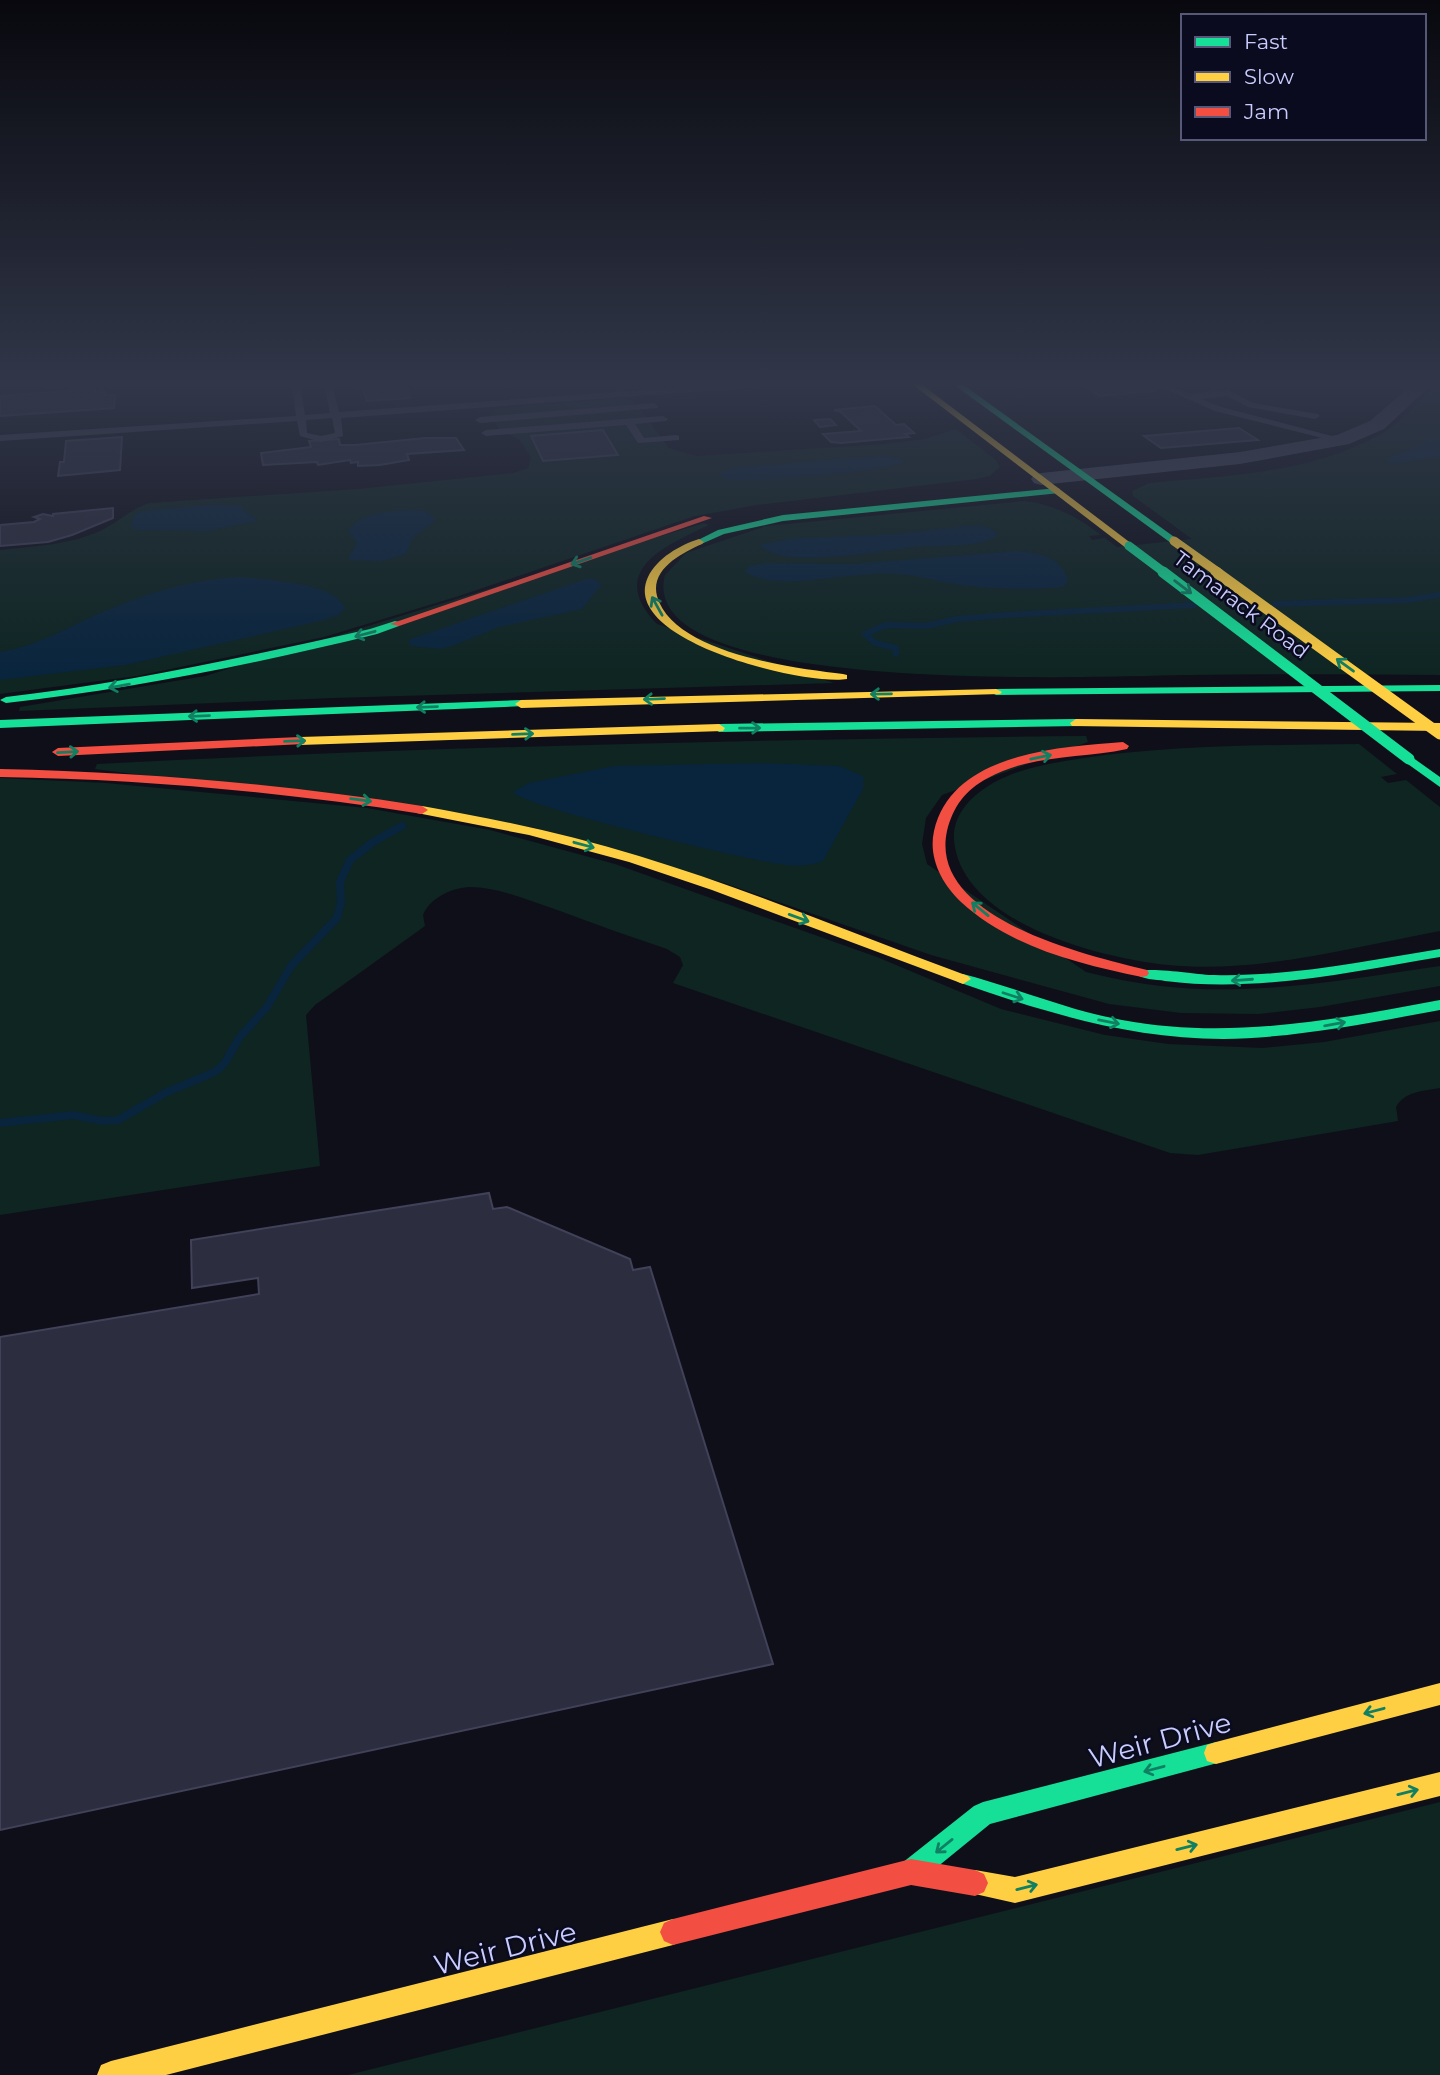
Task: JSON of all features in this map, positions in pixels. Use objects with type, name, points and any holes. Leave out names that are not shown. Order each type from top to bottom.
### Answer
[{"type":"main road","name":"Tamarack Road","points":[[1044,481],[1440,783]]},
{"type":"main road","name":"Tamarack Road","points":[[1091,481],[1440,734]]},
{"type":"main road","points":[[1049,485],[752,524],[702,539],[674,555],[654,573],[649,583],[650,593],[659,612],[680,632],[696,642],[771,665],[834,677],[1268,689]]},
{"type":"main road","points":[[0,701],[79,693],[148,681],[373,632],[695,521],[722,515],[1049,485]]},
{"type":"main road","points":[[0,724],[624,700],[1440,688]]},
{"type":"main road","points":[[37,753],[334,740],[666,730],[1139,724],[1440,727]]},
{"type":"main road","points":[[1228,741],[1440,734]]},
{"type":"main road","points":[[1137,746],[1079,750],[1025,760],[993,771],[965,789],[948,808],[939,829],[940,856],[953,883],[982,911],[1027,938],[1077,958],[1138,973],[1196,980],[1261,979],[1440,953]]},
{"type":"main road","points":[[0,773],[105,776],[303,793],[421,809],[506,826],[598,849],[665,870],[1039,1005],[1152,1030],[1218,1034],[1284,1032],[1440,1005]]},
{"type":"main road","name":"Weir Drive","points":[[911,1872],[983,1814],[1440,1694]]},
{"type":"main road","name":"Weir Drive","points":[[111,2075],[911,1872],[1015,1890],[1440,1784]]},
{"type":"street","points":[[1049,485],[1091,481]]},
{"type":"green space","points":[[437,481],[961,481],[757,505],[695,516],[459,596],[324,637],[137,676],[0,694],[0,550],[78,539],[102,530],[150,503]]},
{"type":"green space","points":[[1440,481],[1440,675],[985,677],[890,672],[799,662],[724,644],[675,615],[665,575],[686,553],[766,526],[1025,501],[1066,513],[1101,535],[1089,536],[1092,540],[1105,538],[1117,547],[1192,539],[1133,496],[1132,491],[1149,483]]},
{"type":"green space","points":[[704,523],[709,525],[659,552],[647,562],[639,575],[637,589],[643,605],[657,624],[834,683],[334,698],[19,711],[20,707],[205,676]]},
{"type":"green space","points":[[1086,736],[1088,742],[942,795],[926,818],[922,844],[927,864],[1086,972],[1177,988],[1220,989],[1306,985],[1440,966],[1440,986],[1320,1007],[1258,1014],[1181,1013],[1109,1004],[931,955],[724,883],[536,828],[95,769],[97,764],[467,748]]},
{"type":"green space","points":[[1359,744],[1397,774],[1381,777],[1388,783],[1406,780],[1440,807],[1440,931],[1305,957],[1236,966],[1202,967],[1140,961],[1072,944],[1038,931],[1007,914],[981,894],[962,869],[954,840],[960,814],[978,793],[1015,773],[1038,766],[1152,750]]},
{"type":"green space","points":[[0,778],[106,783],[367,808],[490,830],[615,864],[877,957],[1001,1009],[1105,1035],[1168,1044],[1263,1048],[1324,1042],[1440,1021],[1440,1088],[1404,1098],[1396,1107],[1398,1121],[1198,1155],[1170,1153],[673,983],[683,965],[680,957],[667,949],[517,896],[465,887],[437,898],[423,915],[425,926],[315,1005],[306,1015],[320,1166],[0,1215]]},
{"type":"green space","points":[[1440,1802],[1440,2075],[348,2075]]},
{"type":"water","points":[[213,505],[239,506],[258,521],[206,531],[136,530],[131,526],[135,514],[143,511]]},
{"type":"water","points":[[425,511],[435,518],[433,523],[413,537],[406,554],[383,561],[348,560],[357,543],[348,531],[360,520],[376,514]]},
{"type":"water","points":[[964,526],[987,527],[998,535],[971,544],[811,558],[772,553],[760,545],[789,539],[896,534]]},
{"type":"water","points":[[1015,551],[1040,554],[1055,561],[1061,566],[1068,582],[1062,587],[1005,588],[962,585],[893,574],[790,581],[758,578],[745,572],[749,566],[765,563],[852,564]]},
{"type":"water","points":[[240,577],[282,581],[314,588],[338,599],[345,608],[339,615],[324,620],[125,665],[0,680],[0,652],[41,640],[105,611],[154,593],[188,584]]},
{"type":"water","points":[[586,579],[594,579],[602,584],[582,609],[499,627],[440,649],[411,646],[408,640]]},
{"type":"water","points":[[764,763],[839,766],[863,776],[863,789],[823,861],[804,865],[766,862],[596,821],[526,799],[513,792],[529,783],[614,766]]},
{"type":"building","points":[[113,508],[113,518],[72,535],[48,542],[0,546],[0,525],[34,522],[40,519],[34,517],[43,514],[53,516]]},
{"type":"building","points":[[489,1193],[493,1209],[507,1207],[630,1259],[633,1270],[650,1267],[773,1664],[0,1830],[0,1337],[259,1294],[258,1278],[192,1288],[191,1240]]},
{"type":"waterway","points":[[1275,604],[1407,600],[1440,595]]},
{"type":"waterway","points":[[896,654],[896,648],[875,643],[865,634],[886,625],[926,626],[957,619],[1006,615],[1194,605]]},
{"type":"waterway","points":[[0,1123],[73,1115],[103,1121],[118,1120],[167,1092],[215,1072],[225,1063],[239,1038],[267,1007],[291,966],[337,918],[341,902],[340,882],[350,860],[373,842],[402,826]]},
{"type":"traffic: fast","points":[[1091,481],[1174,541]]},
{"type":"traffic: fast","points":[[699,542],[721,532],[783,518],[1057,491]]},
{"type":"traffic: fast","points":[[1129,546],[1409,759]]},
{"type":"traffic: fast","points":[[6,700],[190,672],[373,632],[395,624]]},
{"type":"traffic: fast","points":[[996,692],[1440,688]]},
{"type":"traffic: fast","points":[[0,724],[521,704]]},
{"type":"traffic: fast","points":[[719,728],[1076,723]]},
{"type":"traffic: fast","points":[[1409,759],[1440,783]]},
{"type":"traffic: fast","points":[[1142,973],[1179,978],[1254,979],[1329,971],[1440,953]]},
{"type":"traffic: fast","points":[[963,979],[1091,1018],[1189,1033],[1278,1031],[1440,1005]]},
{"type":"traffic: fast","points":[[911,1872],[983,1814],[1216,1753]]},
{"type":"traffic: slow","points":[[1043,481],[1129,546]]},
{"type":"traffic: slow","points":[[1174,541],[1440,734]]},
{"type":"traffic: slow","points":[[699,542],[668,560],[652,580],[650,588],[656,609],[673,627],[699,642],[729,654],[794,670],[843,677]]},
{"type":"traffic: slow","points":[[521,704],[996,692]]},
{"type":"traffic: slow","points":[[1076,723],[1440,727]]},
{"type":"traffic: slow","points":[[300,741],[719,728]]},
{"type":"traffic: slow","points":[[422,810],[529,831],[634,859],[717,887],[963,979]]},
{"type":"traffic: slow","points":[[1216,1753],[1440,1694]]},
{"type":"traffic: slow","points":[[975,1883],[1015,1890],[1440,1784]]},
{"type":"traffic: slow","points":[[111,2075],[673,1932]]},
{"type":"traffic: jam","points":[[395,624],[707,518]]},
{"type":"traffic: jam","points":[[58,752],[300,741]]},
{"type":"traffic: jam","points":[[1123,746],[1040,756],[1010,764],[983,776],[960,792],[945,812],[939,849],[949,879],[965,898],[1010,930],[1064,953],[1142,973]]},
{"type":"traffic: jam","points":[[0,773],[212,783],[422,810]]},
{"type":"traffic: jam","points":[[673,1932],[911,1872],[975,1883]]}]
